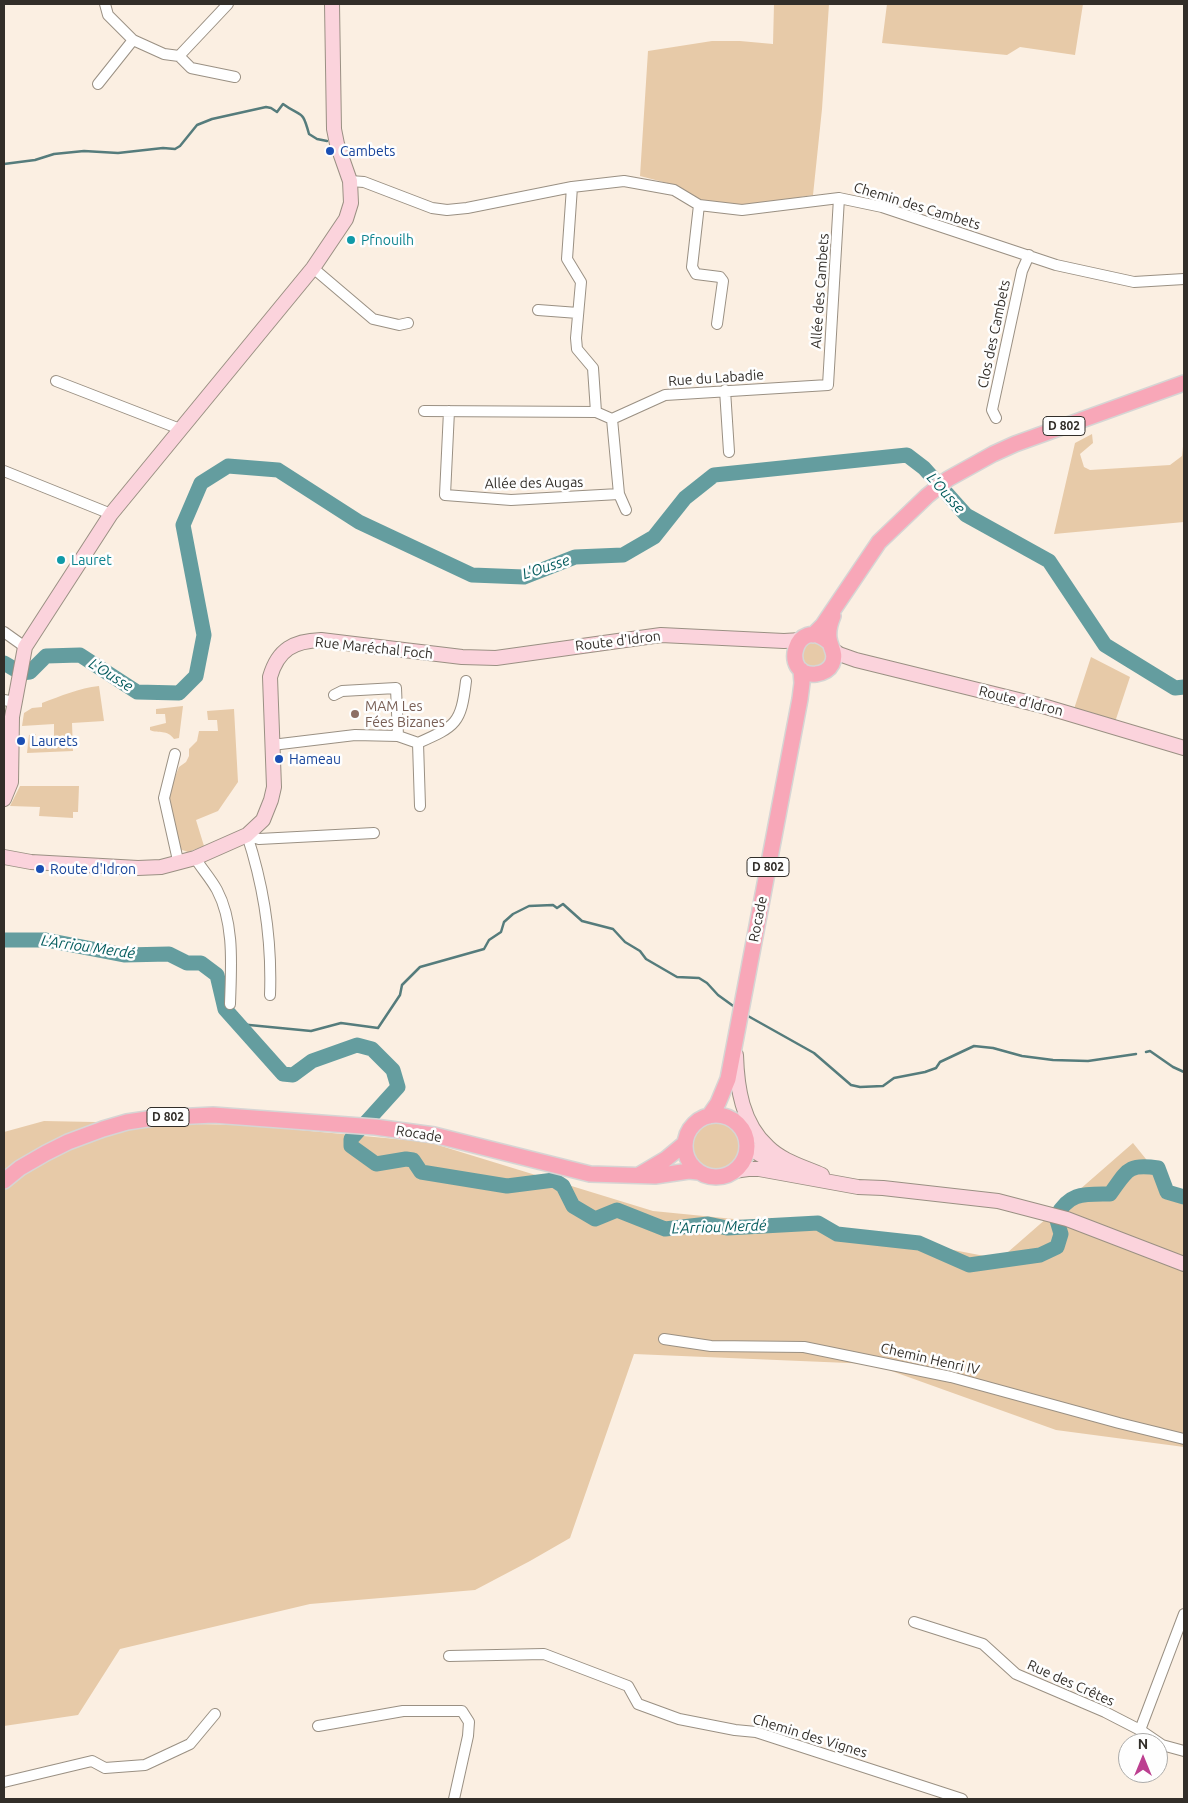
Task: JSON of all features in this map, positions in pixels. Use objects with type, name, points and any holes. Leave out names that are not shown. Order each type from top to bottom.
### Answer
[{"type":"main road","name":"D 802","points":[[807,637],[823,625],[879,542],[927,496],[945,482],[1014,444],[1184,383]]},
{"type":"main road","name":"D 802","points":[[831,646],[829,628],[842,596]]},
{"type":"main road","points":[[819,636],[831,646],[834,656],[830,667],[820,674],[803,667],[797,645],[807,637],[819,636]]},
{"type":"main road","name":"Rocade","points":[[728,1079],[800,699],[803,667]]},
{"type":"main road","name":"D 802","points":[[709,1116],[718,1103],[728,1079]]},
{"type":"main road","name":"D 802","points":[[728,1079],[728,1108],[733,1120]]},
{"type":"main road","points":[[638,1175],[666,1159],[684,1144],[690,1129],[702,1118],[709,1116],[717,1115],[733,1120],[741,1127],[746,1137],[747,1147],[741,1164],[734,1171],[726,1176],[716,1177],[698,1172],[688,1159],[684,1144]]},
{"type":"main road","name":"Rocade","points":[[4,1181],[20,1168],[68,1142],[103,1129],[127,1122],[170,1117],[213,1116],[375,1127],[434,1135],[590,1174],[638,1175]]},
{"type":"main road","name":"D 802","points":[[638,1175],[671,1175],[689,1171],[698,1172]]},
{"type":"street","points":[[105,4],[108,15],[133,40],[164,54],[179,56],[191,68],[235,78]]},
{"type":"street","points":[[179,56],[228,4]]},
{"type":"street","points":[[4,799],[11,782],[8,727],[9,701],[18,683],[26,647],[111,514],[313,268],[346,219],[351,203],[350,181],[337,144],[334,129],[332,4]]},
{"type":"street","points":[[98,84],[133,40]]},
{"type":"street","name":"Chemin des Cambets","points":[[350,181],[364,182],[432,208],[447,210],[572,187],[624,181],[674,190],[698,205],[742,210],[839,198],[882,207],[1056,265],[1134,282],[1184,279]]},
{"type":"street","points":[[572,187],[567,259],[582,282],[576,338],[577,348],[593,368],[596,412]]},
{"type":"street","name":"Allée des Cambets","points":[[828,386],[839,198]]},
{"type":"street","points":[[698,205],[692,267],[696,274],[720,277],[723,282],[717,324]]},
{"type":"street","name":"Clos des Cambets","points":[[996,418],[992,410],[1022,271],[1029,256]]},
{"type":"street","points":[[313,268],[373,319],[400,325],[408,322]]},
{"type":"street","points":[[538,310],[578,313]]},
{"type":"street","points":[[56,381],[180,430]]},
{"type":"street","name":"Rue du Labadie","points":[[612,419],[665,395],[725,390],[828,386]]},
{"type":"street","points":[[725,390],[729,452]]},
{"type":"street","points":[[424,410],[596,412],[612,419],[618,494],[626,510]]},
{"type":"street","name":"Allée des Augas","points":[[449,411],[445,495],[511,500],[618,494]]},
{"type":"street","points":[[4,471],[111,514]]},
{"type":"street","points":[[4,632],[26,647]]},
{"type":"street","name":"Route d'Idron","points":[[462,658],[496,658],[661,635],[774,640],[807,637]]},
{"type":"street","name":"Rue Maréchal Foch","points":[[4,857],[31,862],[138,868],[161,866],[196,858],[248,835],[262,820],[271,800],[274,787],[270,677],[274,664],[285,651],[298,642],[321,640],[462,658]]},
{"type":"street","points":[[774,640],[789,650],[803,667]]},
{"type":"street","name":"Route d'Idron","points":[[831,646],[839,654],[856,660],[1043,706],[1184,748]]},
{"type":"street","name":"Route d'Idron","points":[[830,667],[838,662],[856,660]]},
{"type":"street","points":[[272,745],[356,735],[398,736],[418,743],[438,734],[455,722],[463,707],[466,681]]},
{"type":"street","points":[[334,695],[342,691],[396,688],[398,736]]},
{"type":"street","points":[[418,743],[420,806]]},
{"type":"street","points":[[175,754],[164,798],[180,862]]},
{"type":"street","points":[[248,835],[260,840],[374,833]]},
{"type":"street","points":[[248,835],[256,861],[267,915],[271,966],[270,996]]},
{"type":"street","points":[[196,858],[217,891],[225,913],[231,960],[230,1004]]},
{"type":"street","points":[[736,1036],[738,1090],[744,1110],[754,1130],[768,1147],[785,1159],[822,1175]]},
{"type":"street","points":[[747,1147],[774,1161],[822,1175],[884,1188],[998,1201],[1048,1212],[1184,1264]]},
{"type":"street","points":[[734,1171],[748,1168],[759,1169],[871,1189],[884,1188]]},
{"type":"street","name":"Chemin Henri IV","points":[[664,1339],[711,1346],[800,1346],[951,1377],[1120,1424],[1184,1439]]},
{"type":"street","points":[[1140,1730],[1184,1614]]},
{"type":"street","name":"Rue des Crêtes","points":[[914,1622],[983,1644],[1016,1674],[1105,1712],[1140,1730],[1162,1745],[1184,1751]]},
{"type":"street","name":"Chemin des Vignes","points":[[449,1656],[544,1654],[628,1686],[638,1704],[679,1719],[735,1730],[756,1732],[962,1799]]},
{"type":"street","points":[[318,1726],[404,1711],[462,1711],[469,1722],[468,1736],[454,1799]]},
{"type":"street","points":[[4,1782],[92,1761],[106,1768],[145,1765],[190,1744],[215,1714]]},
{"type":"shaded area","points":[[774,4],[829,4],[822,109],[813,195],[745,206],[697,202],[671,184],[640,176],[648,51],[712,41],[773,44]]},
{"type":"shaded area","points":[[887,4],[1083,4],[1075,55],[1020,47],[1007,55],[882,43]]},
{"type":"shaded area","points":[[1092,434],[1093,443],[1080,454],[1084,467],[1090,470],[1170,465],[1182,456],[1184,437],[1184,522],[1054,534],[1075,443]]},
{"type":"shaded area","points":[[811,639],[827,650],[827,660],[820,668],[806,668],[797,652]]},
{"type":"shaded area","points":[[1091,657],[1130,677],[1115,722],[1074,709]]},
{"type":"shaded area","points":[[99,686],[104,721],[72,723],[73,751],[27,753],[29,735],[36,734],[36,744],[52,743],[54,724],[22,726],[24,713],[32,708],[42,707],[42,703],[63,695]]},
{"type":"shaded area","points":[[183,706],[179,738],[174,739],[169,734],[150,730],[150,727],[166,723],[165,714],[156,714],[156,709]]},
{"type":"shaded area","points":[[234,709],[238,782],[218,811],[196,820],[204,846],[188,852],[179,849],[167,796],[179,767],[186,762],[189,756],[189,749],[197,741],[199,731],[218,731],[217,720],[208,720],[207,711]]},
{"type":"shaded area","points":[[20,786],[79,786],[78,812],[73,812],[73,818],[39,816],[40,807],[10,806]]},
{"type":"shaded area","points":[[710,1120],[720,1120],[730,1124],[737,1131],[741,1146],[737,1161],[730,1168],[720,1172],[710,1172],[700,1168],[693,1161],[689,1151],[689,1141],[693,1131],[700,1124]]},
{"type":"shaded area","points":[[44,1121],[246,1125],[428,1142],[653,1211],[855,1231],[1000,1259],[1133,1143],[1184,1206],[1184,1447],[1056,1430],[872,1364],[634,1354],[570,1538],[475,1590],[310,1604],[120,1649],[78,1715],[4,1726],[4,1132]]},
{"type":"waterway","points":[[4,164],[35,160],[54,154],[84,151],[118,153],[163,148],[175,149],[180,146],[197,125],[212,119],[266,107],[277,112],[283,104],[303,117],[309,134],[317,139],[327,141]]},
{"type":"waterway","name":"L'Ousse","points":[[4,663],[21,673],[30,672],[46,656],[80,655],[137,692],[179,693],[196,676],[204,635],[183,525],[201,483],[228,466],[278,470],[359,522],[472,575],[524,577],[575,557],[623,555],[654,537],[685,498],[714,475],[907,455],[924,468],[966,515],[1049,561],[1105,645],[1175,688],[1184,687]]},
{"type":"waterway","points":[[239,1024],[311,1031],[341,1023],[378,1028],[400,995],[402,985],[420,967],[484,949],[489,940],[501,932],[504,922],[513,914],[529,906],[553,905],[557,908],[563,904],[582,921],[613,929],[625,942],[640,951],[646,959],[677,977],[699,978],[736,1008]]},
{"type":"waterway","name":"L'Arriou Merdé","points":[[4,940],[46,940],[124,955],[169,954],[187,963],[201,963],[217,975],[225,1009],[283,1074],[293,1075],[312,1061],[357,1045],[372,1049],[393,1070],[398,1087],[351,1139],[351,1146],[376,1164],[406,1159],[413,1160],[421,1172],[507,1186],[554,1180],[563,1186],[573,1206],[595,1219],[617,1210],[665,1229],[708,1224],[727,1228],[818,1223],[837,1234],[919,1243],[969,1265],[1040,1255],[1057,1247],[1061,1234],[1056,1217],[1066,1203],[1078,1196],[1110,1194],[1124,1174],[1134,1168],[1158,1168],[1167,1192],[1184,1197]]},
{"type":"waterway","points":[[748,1016],[814,1053],[851,1085],[860,1087],[883,1086],[894,1078],[925,1072],[936,1068],[940,1062],[974,1046],[1053,1060],[1088,1061],[1136,1054]]},
{"type":"waterway","points":[[1146,1052],[1150,1051],[1173,1067],[1184,1072]]},
{"type":"place","name":"Cambets","points":[[330,151]]},
{"type":"place","name":"Pfnouilh","points":[[351,240]]},
{"type":"place","name":"Lauret","points":[[61,560]]},
{"type":"place","name":"MAM Les Fées Bizanes","points":[[355,714]]},
{"type":"place","name":"Laurets","points":[[21,741]]},
{"type":"place","name":"Hameau","points":[[279,759]]},
{"type":"place","name":"Route d'Idron","points":[[40,869]]}]
